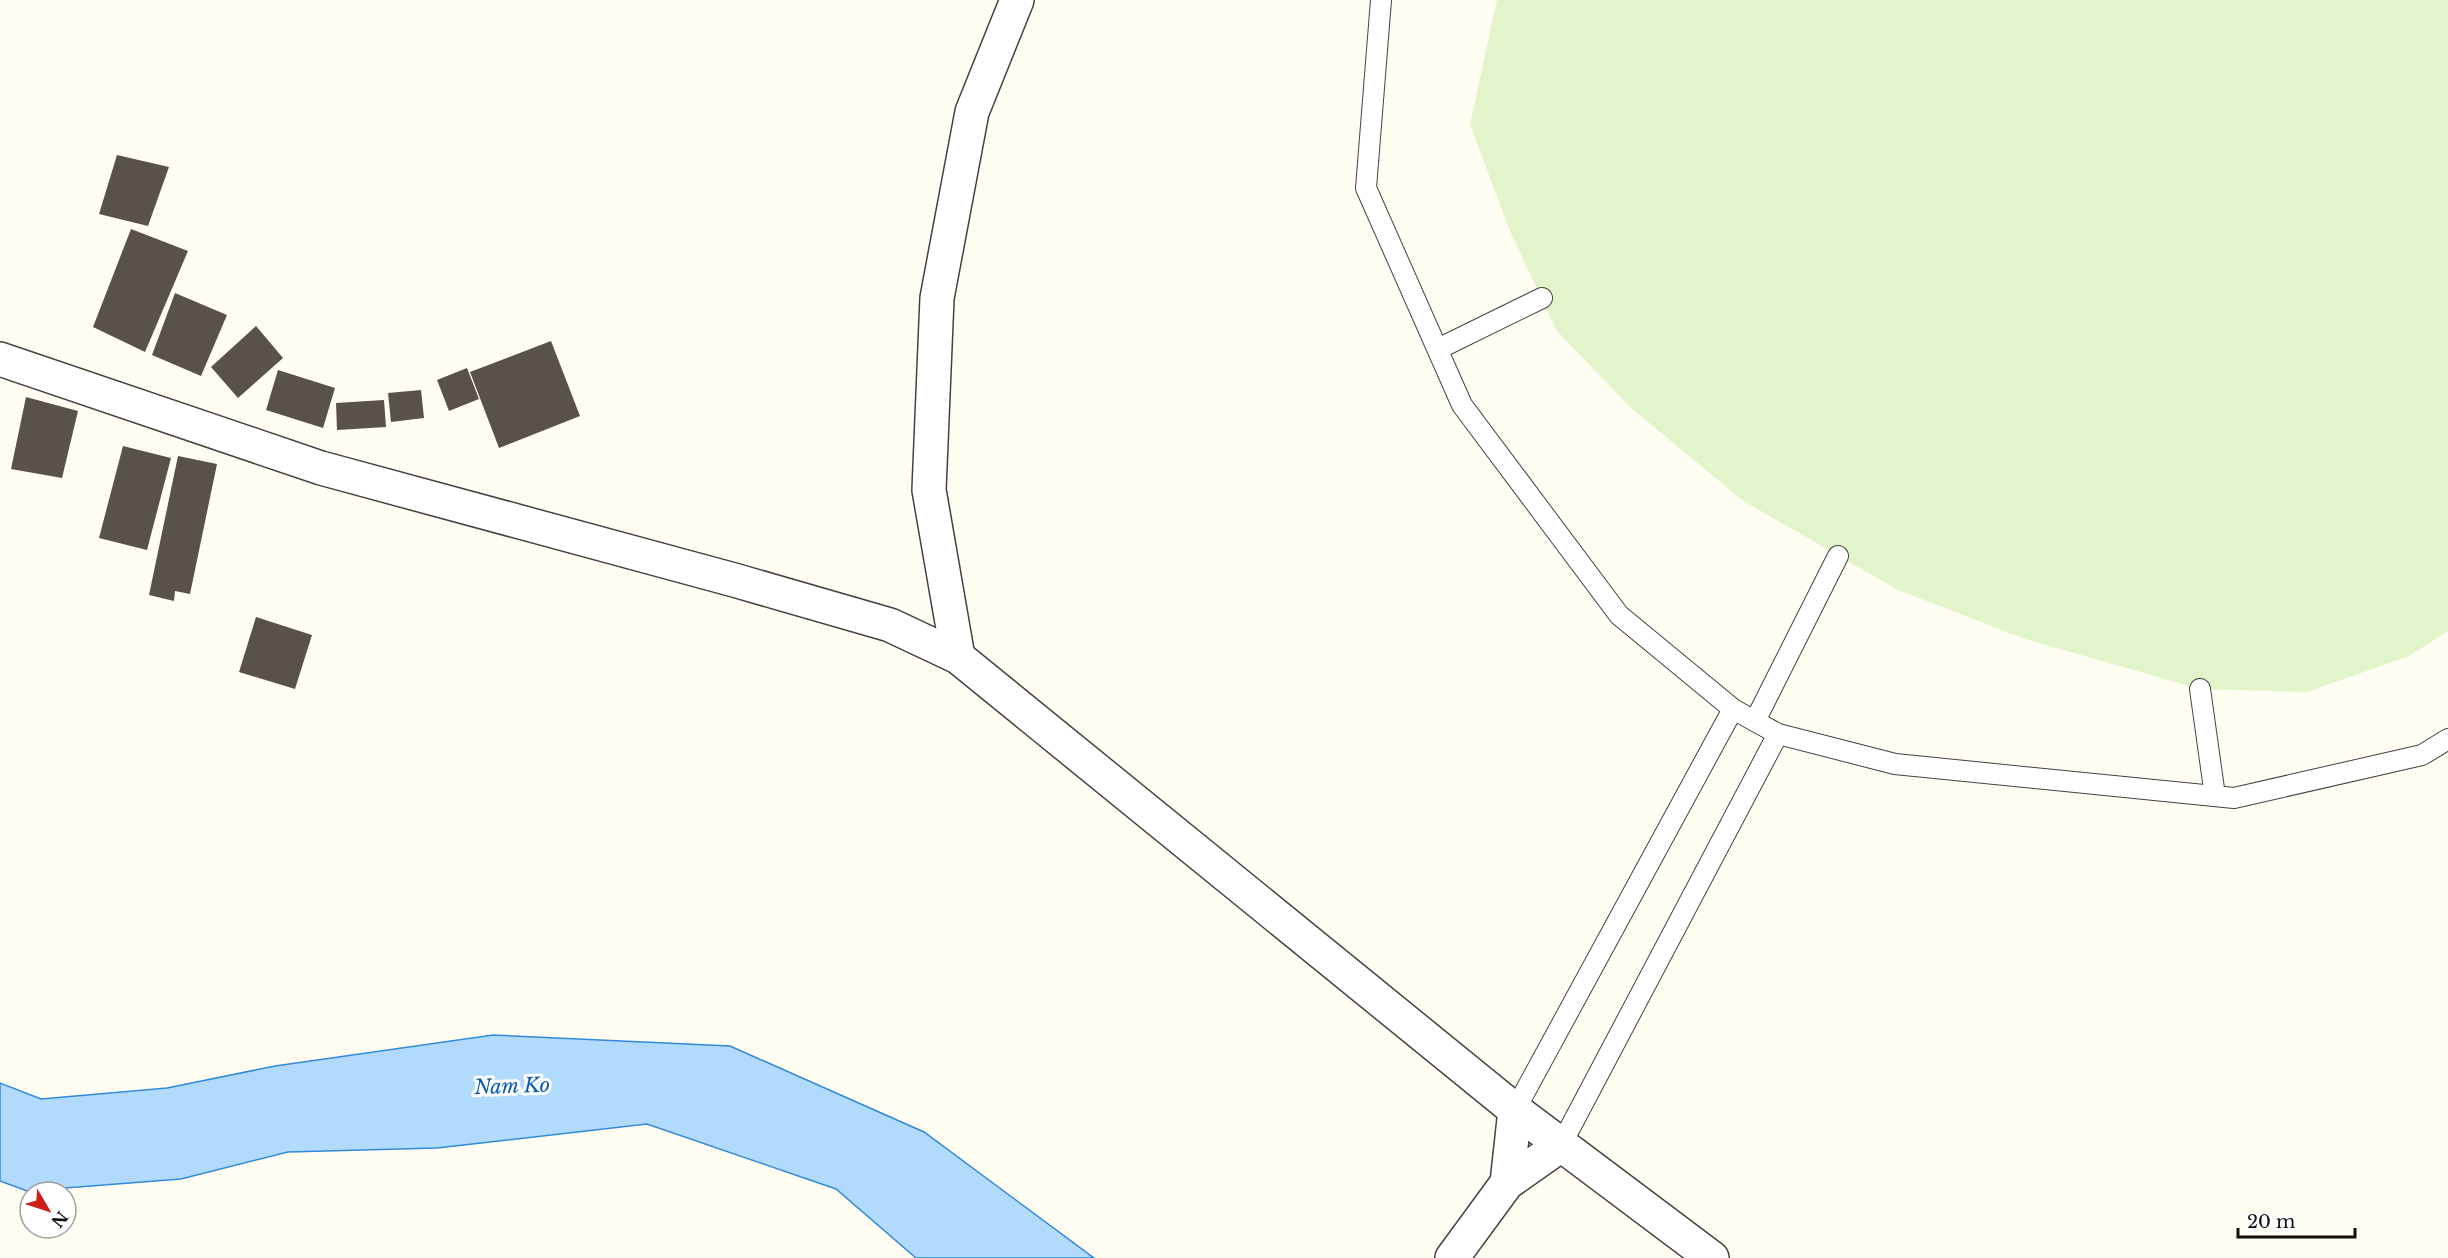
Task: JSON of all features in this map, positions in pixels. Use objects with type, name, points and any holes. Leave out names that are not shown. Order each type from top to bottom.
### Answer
[{"type":"street","points":[[958,657],[929,490],[937,298],[972,111],[1017,0]]},
{"type":"street","points":[[0,359],[321,468],[734,580],[890,625],[958,657],[1515,1110],[1712,1258]]},
{"type":"street","points":[[1507,1183],[1515,1110]]},
{"type":"street","points":[[1452,1258],[1507,1183],[1561,1145]]},
{"type":"lane","points":[[1381,0],[1366,188],[1462,405],[1619,615],[1734,709],[1778,734],[1894,764],[2234,798],[2422,755],[2448,739]]},
{"type":"lane","points":[[1438,349],[1542,298]]},
{"type":"lane","points":[[1755,721],[1838,556]]},
{"type":"lane","points":[[2200,689],[2215,796]]},
{"type":"lane","points":[[1515,1110],[1734,709]]},
{"type":"lane","points":[[1561,1145],[1778,734]]},
{"type":"green space","points":[[1497,0],[2448,0],[2448,631],[2409,656],[2307,692],[2200,689],[2025,639],[1896,589],[1742,500],[1631,408],[1557,331],[1509,229],[1470,124]]},
{"type":"water","name":"Nam Ko","points":[[493,1035],[730,1046],[924,1132],[1094,1258],[916,1258],[836,1189],[647,1124],[437,1148],[288,1152],[181,1179],[78,1187],[78,1180],[18,1180],[18,1188],[0,1181],[0,1083],[41,1099],[167,1088],[275,1066]]},
{"type":"building","points":[[117,155],[169,167],[148,226],[99,214]]},
{"type":"building","points":[[131,229],[188,251],[145,352],[93,327]]},
{"type":"building","points":[[175,293],[227,315],[201,376],[152,355]]},
{"type":"building","points":[[256,326],[283,358],[238,398],[211,367]]},
{"type":"building","points":[[551,341],[580,416],[499,448],[470,372]]},
{"type":"building","points":[[467,368],[479,399],[449,411],[437,380]]},
{"type":"building","points":[[278,370],[335,388],[323,428],[266,410]]},
{"type":"building","points":[[421,390],[424,418],[391,422],[388,393]]},
{"type":"building","points":[[26,397],[78,411],[62,478],[11,469]]},
{"type":"building","points":[[384,400],[386,427],[337,430],[336,403]]},
{"type":"building","points":[[123,446],[171,458],[147,550],[99,538]]},
{"type":"building","points":[[178,456],[217,464],[190,594],[175,591],[174,601],[149,595]]},
{"type":"building","points":[[256,617],[312,635],[295,689],[239,672]]}]
